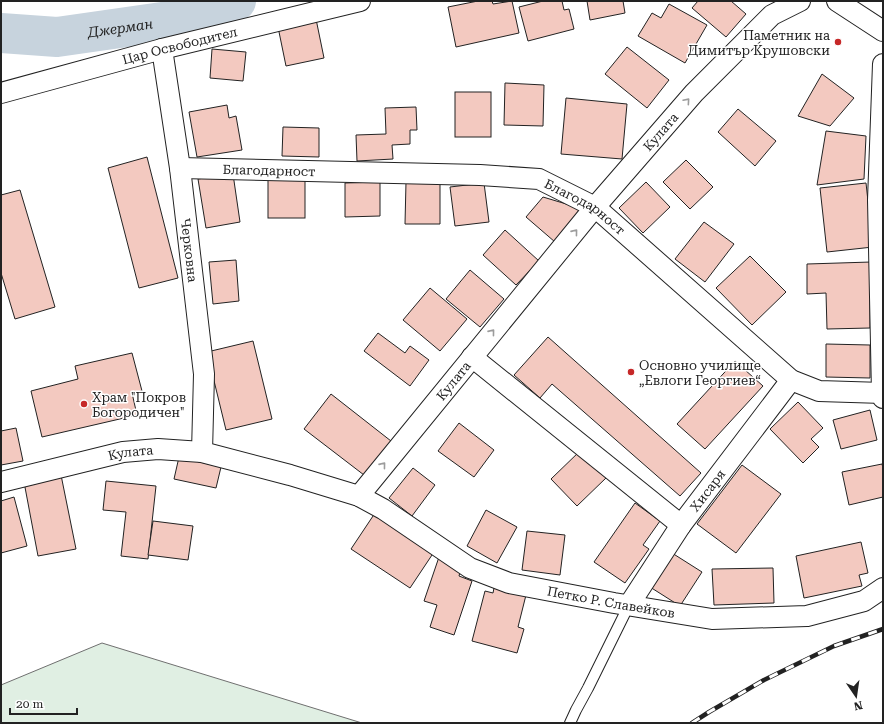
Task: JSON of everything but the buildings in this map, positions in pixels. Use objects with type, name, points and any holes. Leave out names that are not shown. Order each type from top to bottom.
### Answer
[{"type":"street","name":"Цар Освободител","points":[[1,93],[162,49],[360,1]]},
{"type":"street","name":"Кулата","points":[[1,482],[123,452],[158,448],[202,452],[358,496],[596,207],[694,93],[772,15],[800,1]]},
{"type":"street","points":[[837,1],[883,31]]},
{"type":"street","name":"Черковна","points":[[162,49],[180,168],[204,374],[202,452]]},
{"type":"street","points":[[883,64],[878,200],[883,394]]},
{"type":"street","name":"Благодарност","points":[[180,168],[480,175],[538,179],[596,207],[791,380],[819,392],[883,394]]},
{"type":"street","points":[[472,357],[681,525]]},
{"type":"street","name":"Хисаря","points":[[629,605],[681,525],[791,380]]},
{"type":"street","name":"Петко Р. Славейков","points":[[358,496],[383,509],[470,568],[509,583],[629,605],[712,619],[807,616],[864,601],[883,588]]},
{"type":"lane","points":[[570,723],[629,605]]},
{"type":"green space","points":[[102,643],[362,723],[1,723],[1,685]]},
{"type":"waterway","name":"Джерман","points":[[1,33],[57,37],[169,21],[236,1]]},
{"type":"railway","points":[[692,723],[764,680],[834,646],[883,629]]},
{"type":"place","name":"Паметник на Димитър Крушовски","points":[[838,42]]},
{"type":"place","name":"Основно училище „Евлоги Георгиев“","points":[[631,372]]},
{"type":"place","name":"Храм \"Покров Богородичен\"","points":[[84,404]]}]
